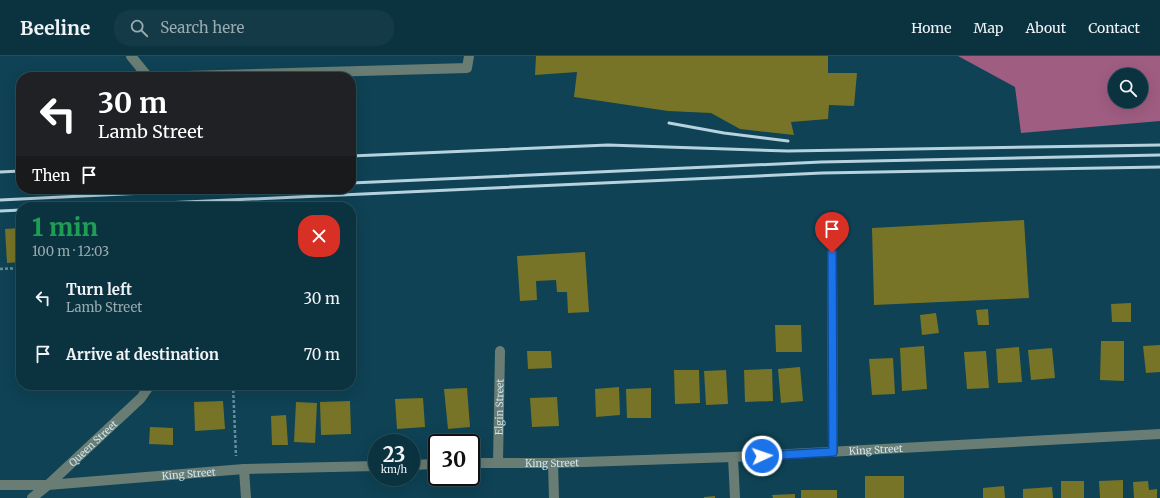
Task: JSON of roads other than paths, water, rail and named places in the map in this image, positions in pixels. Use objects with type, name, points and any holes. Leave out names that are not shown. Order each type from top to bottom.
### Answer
[{"type":"street","points":[[130,56],[144,72]]},
{"type":"street","points":[[327,72],[467,68],[469,56]]},
{"type":"street","points":[[832,253],[833,452]]},
{"type":"street","name":"Elgin Street","points":[[498,463],[500,351]]},
{"type":"street","name":"Queen Street","points":[[32,498],[48,485],[141,398],[147,390]]},
{"type":"street","name":"King Street","points":[[480,463],[553,463],[733,457],[1160,434]]},
{"type":"street","points":[[733,457],[735,498]]},
{"type":"street","points":[[553,463],[554,498]]},
{"type":"street","name":"King Street","points":[[0,485],[48,485],[244,469],[368,466]]},
{"type":"street","points":[[244,469],[246,498]]},
{"type":"railway","points":[[669,123],[724,133],[788,141]]},
{"type":"railway","points":[[356,156],[608,145],[788,151],[1160,145]]},
{"type":"railway","points":[[356,183],[821,162],[1160,155]]},
{"type":"railway","points":[[187,202],[822,173],[1160,167]]},
{"type":"railway","points":[[0,172],[16,171]]},
{"type":"railway","points":[[0,200],[124,194]]},
{"type":"railway","points":[[0,211],[16,210]]}]
